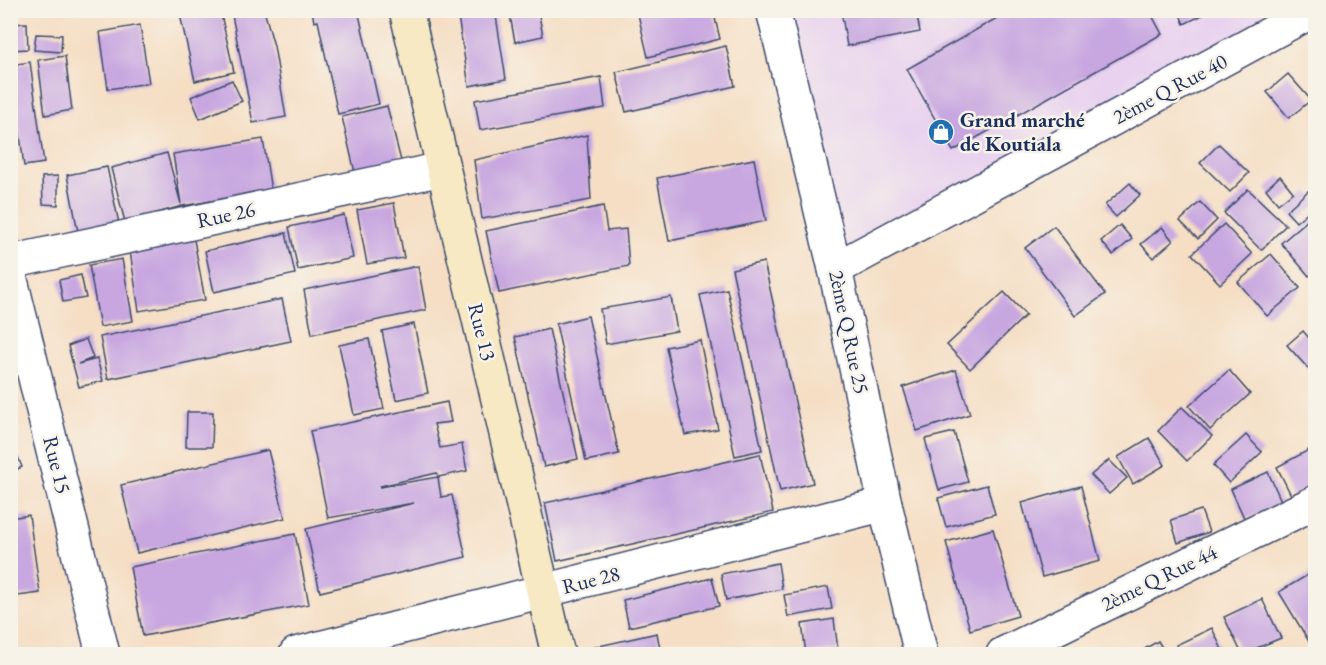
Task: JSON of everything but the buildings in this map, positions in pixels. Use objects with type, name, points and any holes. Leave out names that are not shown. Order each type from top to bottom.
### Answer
[{"type":"street","name":"Rue 13","points":[[406,10],[442,169],[545,591],[558,654]]},
{"type":"street","name":"2ème Q Rue 25","points":[[773,10],[835,269],[885,504],[921,654]]},
{"type":"street","name":"2ème Q Rue 40","points":[[835,269],[1314,10]]},
{"type":"street","name":"Rue 26","points":[[10,262],[442,169]]},
{"type":"street","name":"Rue 15","points":[[10,276],[102,654]]},
{"type":"street","name":"2ème Q Rue 44","points":[[1003,654],[1316,502]]},
{"type":"street","name":"Rue 28","points":[[296,654],[885,504]]},
{"type":"shaded area","name":"Grand marché de Koutiala","points":[[792,10],[1290,11],[841,253]]},
{"type":"place","name":"Grand marché de Koutiala","points":[[941,132]]}]
